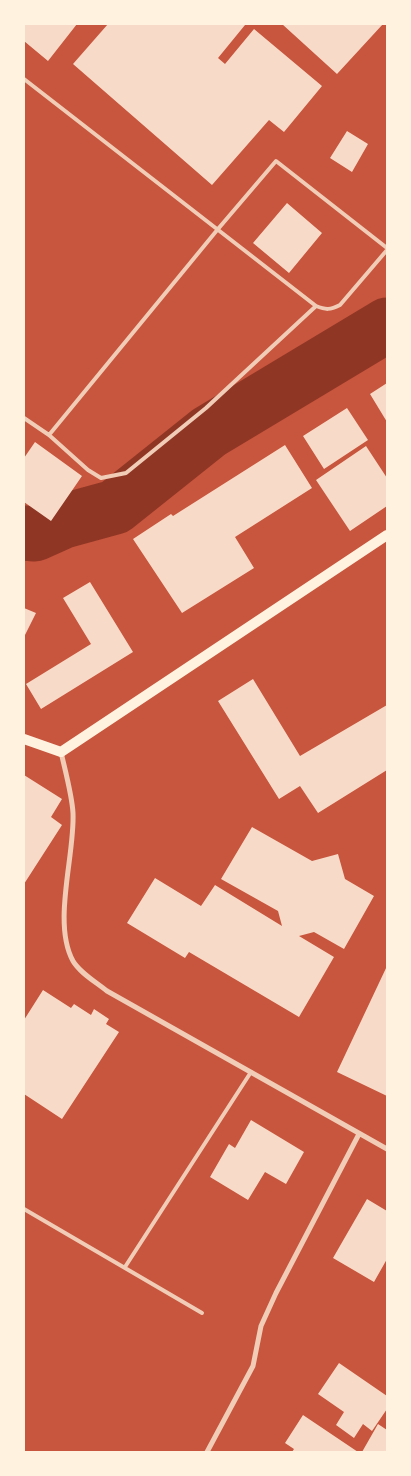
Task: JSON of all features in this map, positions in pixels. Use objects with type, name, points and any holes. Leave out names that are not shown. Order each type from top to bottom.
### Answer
[{"type":"main road","points":[[24,739],[61,752],[387,535]]},
{"type":"street","points":[[61,752],[73,812],[64,912],[66,940],[73,961],[86,975],[107,991],[387,1149]]},
{"type":"street","points":[[207,1452],[253,1366],[261,1326],[276,1293],[359,1134]]},
{"type":"lane","points":[[24,79],[218,230],[316,306],[325,310],[331,310],[340,305],[387,249],[276,161],[218,230],[49,435]]},
{"type":"lane","points":[[24,418],[49,435],[88,470],[101,478],[126,473],[206,408],[316,306]]},
{"type":"lane","points":[[125,1267],[251,1072]]},
{"type":"lane","points":[[24,1209],[202,1313]]},
{"type":"building","points":[[24,24],[77,24],[48,61],[24,41]]},
{"type":"building","points":[[108,24],[243,24],[245,25],[218,58],[225,64],[254,29],[322,86],[284,132],[269,120],[212,185],[73,64]]},
{"type":"building","points":[[282,24],[383,24],[337,74]]},
{"type":"building","points":[[347,131],[368,144],[352,172],[330,158]]},
{"type":"building","points":[[287,203],[322,233],[289,273],[253,243]]},
{"type":"building","points":[[387,383],[387,422],[370,394]]},
{"type":"building","points":[[347,408],[368,440],[324,469],[303,436]]},
{"type":"building","points":[[35,442],[82,476],[51,521],[24,502],[24,458]]},
{"type":"building","points":[[285,445],[312,488],[235,537],[254,568],[182,613],[133,539]]},
{"type":"building","points":[[366,446],[387,478],[387,506],[350,531],[316,480]]},
{"type":"building","points":[[90,582],[133,652],[41,709],[26,684],[91,644],[63,598]]},
{"type":"building","points":[[24,608],[36,613],[24,637]]},
{"type":"building","points":[[253,679],[300,756],[387,705],[387,770],[318,813],[300,786],[279,799],[218,701]]},
{"type":"building","points":[[24,775],[62,799],[51,817],[62,825],[24,884]]},
{"type":"building","points":[[252,827],[312,861],[338,854],[345,879],[374,896],[344,949],[314,932],[299,936],[334,957],[299,1017],[189,952],[185,958],[127,923],[155,878],[201,906],[215,885],[282,926],[278,911],[221,879]]},
{"type":"building","points":[[387,966],[387,1096],[337,1072]]},
{"type":"building","points":[[43,990],[71,1008],[74,1004],[91,1015],[94,1009],[109,1019],[106,1024],[119,1032],[62,1119],[24,1094],[24,1020]]},
{"type":"building","points":[[251,1120],[304,1152],[286,1184],[265,1172],[248,1200],[210,1177],[229,1144],[235,1148]]},
{"type":"building","points":[[367,1199],[387,1211],[387,1259],[374,1282],[333,1258]]},
{"type":"building","points":[[339,1363],[387,1396],[387,1409],[372,1431],[363,1424],[354,1438],[336,1425],[344,1412],[318,1394]]},
{"type":"building","points":[[303,1415],[358,1452],[292,1452],[294,1449],[285,1443]]},
{"type":"building","points":[[378,1424],[387,1430],[387,1452],[362,1452]]},
{"type":"waterway","points":[[24,533],[35,534],[64,521],[115,507],[209,432],[387,325]]}]
